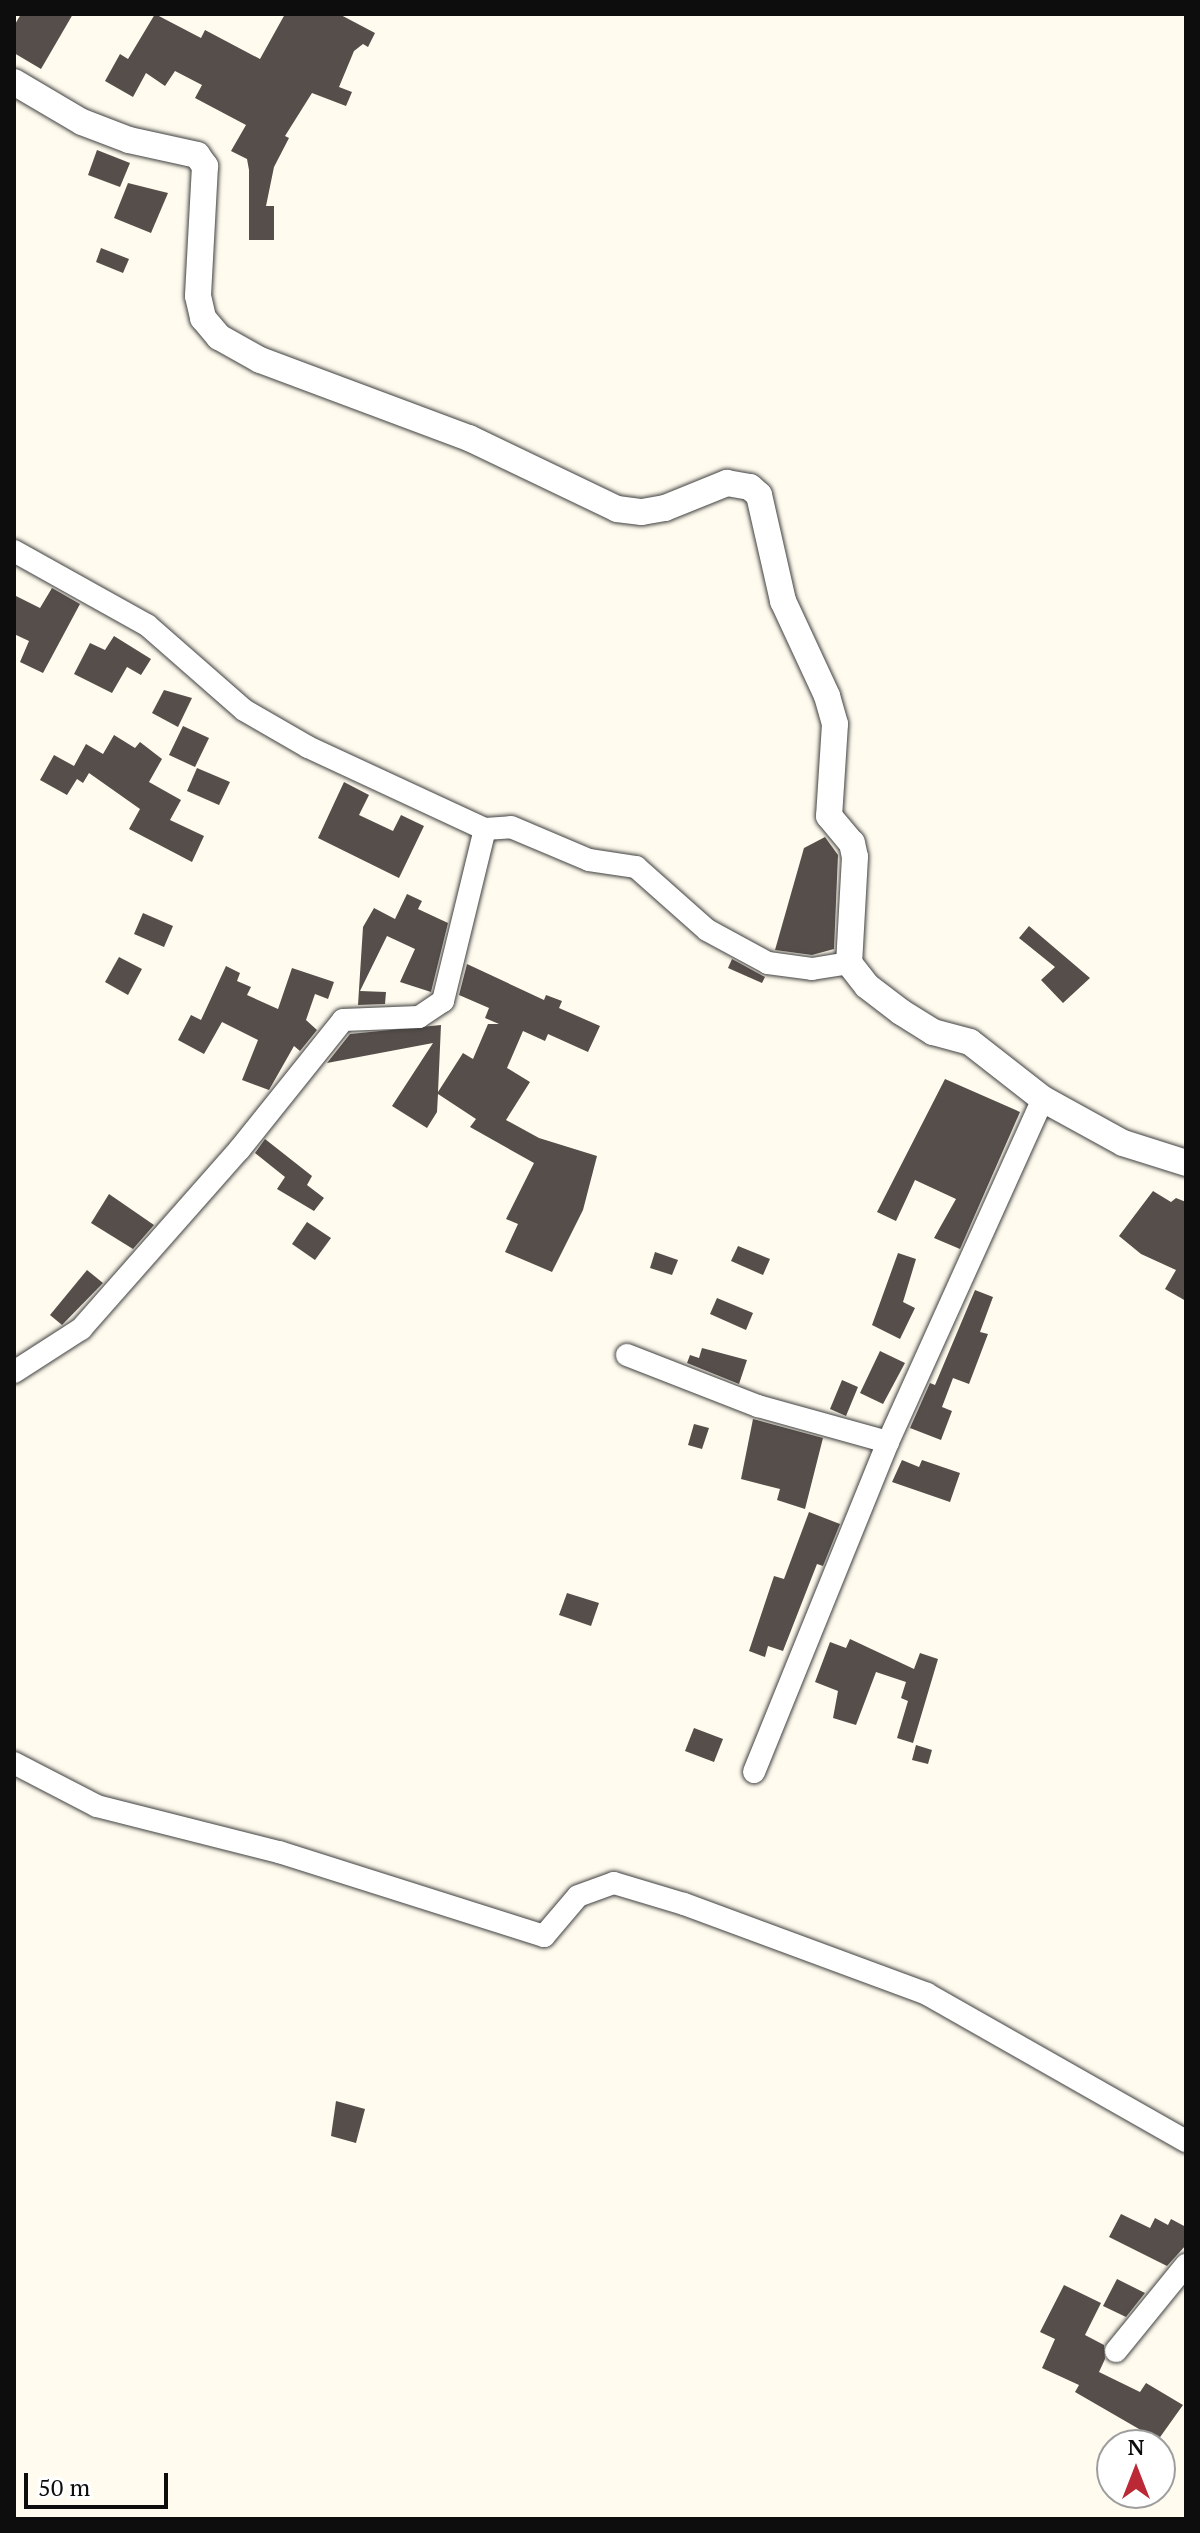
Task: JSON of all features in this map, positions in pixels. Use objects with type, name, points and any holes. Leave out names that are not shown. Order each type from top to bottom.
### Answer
[{"type":"street","points":[[14,82],[82,122],[129,140],[197,155],[205,166],[198,296],[203,318],[219,337],[260,360],[469,438],[617,509],[642,512],[665,508],[727,483],[750,487],[759,495],[783,601],[827,696],[835,724],[829,816],[852,843],[855,857],[849,963],[867,986],[901,1012],[933,1032],[970,1042],[1043,1099],[1123,1143],[1186,1163]]},
{"type":"street","points":[[14,551],[147,625],[244,710],[308,747],[485,829],[511,827],[589,860],[636,867],[707,930],[768,963],[812,969],[849,963]]},
{"type":"street","points":[[14,1372],[81,1329],[239,1150],[343,1020],[419,1017],[443,1001],[485,829]]},
{"type":"street","points":[[754,1772],[888,1442],[1043,1099]]},
{"type":"street","points":[[627,1355],[758,1406],[888,1442]]},
{"type":"street","points":[[14,1763],[97,1806],[279,1852],[544,1936],[578,1896],[614,1883],[684,1904],[927,1994],[1186,2141]]},
{"type":"street","points":[[1116,2351],[1186,2265]]},
{"type":"building","points":[[21,14],[73,14],[41,69],[14,53],[14,26]]},
{"type":"building","points":[[155,14],[201,38],[205,30],[260,59],[285,14],[339,14],[375,33],[368,47],[363,44],[354,51],[339,87],[352,92],[346,106],[312,93],[285,136],[289,138],[274,167],[266,206],[274,206],[274,240],[249,240],[247,159],[231,151],[246,125],[195,98],[202,85],[175,71],[165,86],[146,73],[133,97],[105,81],[120,54],[128,59]]},
{"type":"building","points":[[97,150],[130,163],[120,187],[88,175]]},
{"type":"building","points":[[128,183],[168,193],[151,233],[114,218]]},
{"type":"building","points":[[101,248],[129,259],[123,273],[96,262]]},
{"type":"building","points":[[52,588],[80,604],[43,673],[20,662],[29,641],[14,634],[14,595],[40,608]]},
{"type":"building","points":[[114,636],[151,659],[141,675],[127,667],[112,693],[74,674],[90,643],[105,650]]},
{"type":"building","points":[[164,690],[192,698],[178,727],[152,713]]},
{"type":"building","points":[[183,726],[209,738],[195,767],[169,755]]},
{"type":"building","points":[[114,735],[135,748],[140,742],[162,759],[149,782],[181,800],[170,820],[204,836],[192,862],[129,829],[140,809],[89,773],[83,783],[77,779],[67,795],[40,780],[54,755],[74,766],[86,744],[103,754]]},
{"type":"building","points":[[197,768],[230,782],[219,805],[187,791]]},
{"type":"building","points":[[344,782],[369,795],[359,815],[393,831],[401,815],[424,826],[399,878],[318,838]]},
{"type":"building","points":[[825,837],[838,855],[834,949],[812,955],[775,950],[804,848]]},
{"type":"building","points":[[407,894],[422,901],[418,909],[448,923],[431,992],[400,982],[415,949],[387,936],[360,991],[386,992],[385,1004],[358,1005],[363,927],[374,908],[395,919]]},
{"type":"building","points":[[143,913],[173,926],[164,947],[134,934]]},
{"type":"building","points":[[1029,926],[1090,978],[1063,1003],[1041,980],[1055,967],[1019,938]]},
{"type":"building","points":[[119,957],[142,969],[128,995],[105,982]]},
{"type":"building","points":[[732,959],[765,977],[762,983],[728,968]]},
{"type":"building","points":[[467,964],[544,1000],[546,995],[562,1001],[559,1008],[600,1026],[588,1052],[548,1034],[545,1041],[523,1031],[507,1068],[530,1082],[506,1120],[539,1138],[597,1156],[583,1210],[552,1272],[505,1252],[518,1224],[506,1219],[534,1163],[470,1127],[476,1119],[438,1094],[437,1112],[427,1128],[392,1106],[433,1043],[327,1063],[350,1034],[441,1025],[438,1092],[463,1053],[473,1059],[488,1024],[499,1024],[485,1018],[489,1008],[459,995]]},
{"type":"building","points":[[226,966],[240,973],[237,981],[251,987],[247,995],[278,1009],[292,968],[334,982],[328,999],[315,994],[306,1020],[317,1030],[300,1051],[294,1046],[269,1090],[242,1080],[258,1040],[222,1022],[204,1054],[178,1040],[191,1015],[201,1020]]},
{"type":"building","points":[[945,1079],[1020,1112],[960,1249],[934,1238],[956,1199],[915,1180],[896,1221],[877,1212]]},
{"type":"building","points":[[265,1139],[312,1176],[307,1185],[324,1198],[314,1211],[277,1189],[285,1177],[255,1153]]},
{"type":"building","points":[[1153,1191],[1171,1202],[1176,1198],[1186,1202],[1186,1301],[1165,1289],[1176,1270],[1141,1254],[1119,1236]]},
{"type":"building","points":[[109,1194],[154,1225],[133,1249],[91,1223]]},
{"type":"building","points":[[307,1222],[331,1238],[315,1260],[292,1244]]},
{"type":"building","points":[[738,1246],[770,1259],[763,1275],[731,1261]]},
{"type":"building","points":[[655,1252],[678,1260],[672,1275],[650,1268]]},
{"type":"building","points":[[898,1253],[916,1259],[903,1302],[915,1308],[900,1339],[872,1325]]},
{"type":"building","points":[[87,1270],[103,1283],[62,1325],[50,1315]]},
{"type":"building","points":[[975,1290],[993,1297],[980,1332],[988,1334],[969,1384],[953,1378],[942,1407],[952,1411],[941,1440],[910,1428],[930,1383],[935,1385]]},
{"type":"building","points":[[717,1298],[753,1313],[746,1330],[710,1314]]},
{"type":"building","points":[[702,1348],[747,1360],[739,1384],[687,1363],[690,1355],[699,1358]]},
{"type":"building","points":[[880,1351],[905,1363],[883,1404],[860,1393]]},
{"type":"building","points":[[842,1380],[858,1387],[846,1416],[830,1409]]},
{"type":"building","points":[[753,1419],[823,1438],[805,1509],[777,1500],[780,1489],[741,1479]]},
{"type":"building","points":[[694,1424],[709,1428],[702,1449],[688,1445]]},
{"type":"building","points":[[902,1460],[919,1467],[922,1460],[960,1473],[950,1502],[892,1482]]},
{"type":"building","points":[[809,1512],[840,1524],[823,1566],[817,1564],[783,1651],[768,1646],[765,1657],[749,1651],[774,1576],[784,1579]]},
{"type":"building","points":[[567,1593],[599,1603],[591,1626],[559,1615]]},
{"type":"building","points":[[850,1639],[914,1669],[920,1653],[938,1659],[913,1743],[897,1738],[908,1701],[901,1698],[906,1682],[876,1672],[856,1725],[833,1718],[838,1691],[815,1682],[830,1642],[846,1648]]},
{"type":"building","points":[[694,1728],[723,1739],[714,1762],[685,1751]]},
{"type":"building","points":[[916,1745],[932,1750],[928,1764],[912,1760]]},
{"type":"building","points":[[336,2101],[365,2109],[356,2143],[331,2136]]},
{"type":"building","points":[[1121,2214],[1150,2228],[1155,2218],[1168,2225],[1171,2219],[1186,2227],[1186,2245],[1167,2266],[1109,2237]]},
{"type":"building","points":[[1117,2279],[1145,2293],[1126,2317],[1103,2306]]},
{"type":"building","points":[[1064,2285],[1101,2303],[1085,2335],[1104,2345],[1105,2359],[1099,2372],[1140,2392],[1146,2383],[1183,2405],[1166,2429],[1139,2429],[1075,2392],[1079,2385],[1042,2368],[1055,2339],[1040,2332]]}]
